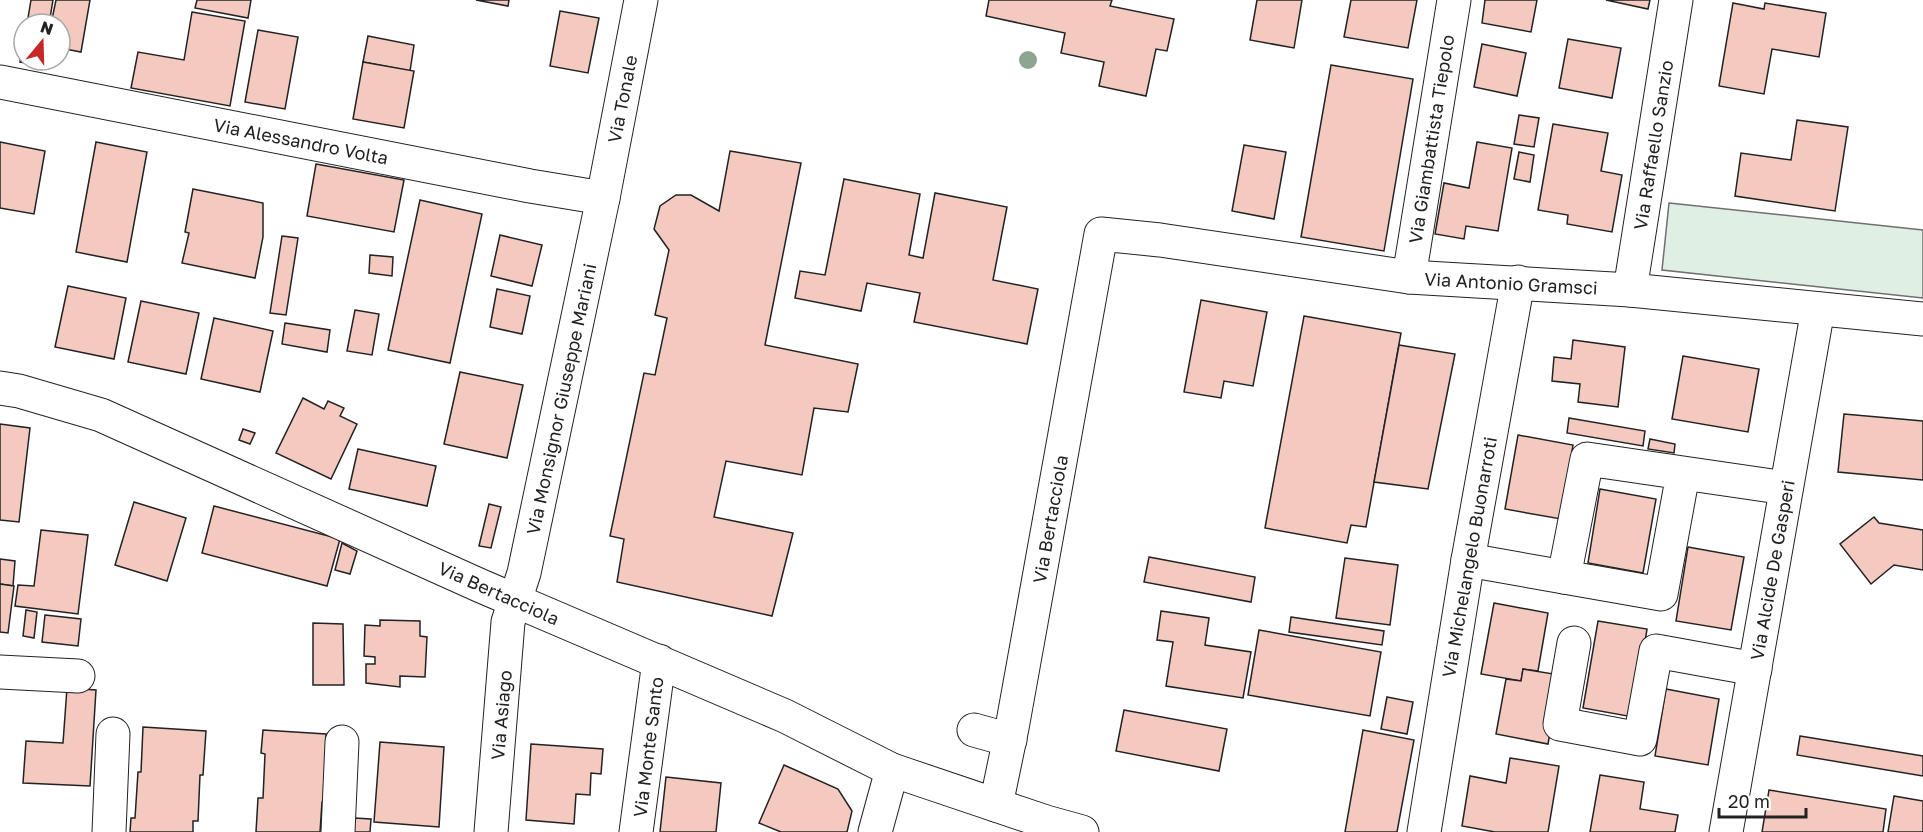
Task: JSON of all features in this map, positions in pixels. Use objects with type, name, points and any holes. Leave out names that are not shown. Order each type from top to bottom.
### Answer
[{"type":"street","name":"Via Tonale","points":[[603,198],[640,0]]},
{"type":"street","name":"Via Giambattista Tiepolo","points":[[1409,277],[1454,0]]},
{"type":"street","name":"Via Raffaello Sanzio","points":[[1630,291],[1676,0]]},
{"type":"street","name":"Via Alessandro Volta","points":[[0,82],[530,186],[603,198]]},
{"type":"street","name":"Via Monsignor Giuseppe Mariani","points":[[515,599],[524,573],[603,198]]},
{"type":"street","name":"Via Antonio Gramsci","points":[[1101,234],[1172,242],[1409,277],[1518,282],[1630,291],[1923,319]]},
{"type":"street","name":"Via Bertacciola","points":[[996,805],[1010,740],[1101,234]]},
{"type":"street","name":"Via Michelangelo Buonarroti","points":[[1424,832],[1468,560],[1518,282]]},
{"type":"street","name":"Via Alcide De Gasperi","points":[[1726,832],[1818,309]]},
{"type":"street","name":"Via Bertacciola","points":[[0,388],[19,391],[101,415],[481,586],[785,716],[892,770],[996,805],[1045,827],[1082,832]]},
{"type":"street","points":[[1564,577],[1587,459],[1786,488]]},
{"type":"street","points":[[1468,560],[1661,594],[1683,474]]},
{"type":"street","name":"Via Asiago","points":[[491,832],[508,622],[515,599]]},
{"type":"street","points":[[1574,643],[1560,724],[1640,739],[1656,651],[1755,669]]},
{"type":"street","name":"Via Monte Santo","points":[[636,832],[659,661]]},
{"type":"street","points":[[0,672],[78,676]]},
{"type":"street","points":[[974,730],[1010,740]]},
{"type":"street","points":[[109,832],[113,734]]},
{"type":"street","points":[[338,832],[342,742]]},
{"type":"street","points":[[875,832],[892,770]]},
{"type":"green space","points":[[1669,203],[1923,230],[1923,298],[1662,270]]},
{"type":"building","points":[[31,0],[53,0],[51,12],[29,12]]},
{"type":"building","points":[[56,0],[90,0],[81,52],[72,50],[72,12],[54,12]]},
{"type":"building","points":[[197,0],[251,0],[248,18],[195,8]]},
{"type":"building","points":[[476,0],[509,0],[508,6]]},
{"type":"building","points":[[989,0],[1112,0],[1110,6],[1174,19],[1167,51],[1156,49],[1146,96],[1099,86],[1104,62],[1061,53],[1065,33],[986,16]]},
{"type":"building","points":[[1257,0],[1302,0],[1294,48],[1250,40]]},
{"type":"building","points":[[1351,0],[1417,0],[1408,48],[1344,37]]},
{"type":"building","points":[[1485,0],[1537,0],[1531,32],[1482,23]]},
{"type":"building","points":[[1606,0],[1650,0],[1648,9]]},
{"type":"building","points":[[1733,3],[1764,9],[1765,3],[1826,13],[1819,57],[1772,49],[1764,94],[1719,86]]},
{"type":"building","points":[[560,11],[599,18],[588,73],[550,66]]},
{"type":"building","points":[[192,12],[245,21],[230,106],[131,88],[138,52],[184,60]]},
{"type":"building","points":[[258,30],[298,37],[285,109],[245,102]]},
{"type":"building","points":[[368,36],[414,45],[410,71],[363,62]]},
{"type":"building","points":[[1568,39],[1621,48],[1612,98],[1559,88]]},
{"type":"building","points":[[1482,44],[1526,53],[1517,96],[1474,87]]},
{"type":"building","points":[[363,62],[414,71],[404,128],[353,119]]},
{"type":"building","points":[[1331,65],[1413,79],[1384,251],[1301,237]]},
{"type":"building","points":[[1519,115],[1539,118],[1534,147],[1514,144]]},
{"type":"building","points":[[1797,120],[1848,127],[1835,211],[1735,196],[1741,153],[1791,160]]},
{"type":"building","points":[[1553,124],[1608,133],[1601,171],[1622,175],[1612,232],[1567,224],[1568,215],[1538,210]]},
{"type":"building","points":[[0,142],[45,151],[34,214],[0,208]]},
{"type":"building","points":[[96,142],[147,152],[127,262],[76,252]]},
{"type":"building","points":[[1477,142],[1512,148],[1498,231],[1466,226],[1464,239],[1435,234],[1444,183],[1469,188]]},
{"type":"building","points":[[1244,145],[1286,152],[1274,219],[1232,211]]},
{"type":"building","points":[[730,151],[801,163],[765,345],[858,364],[848,412],[814,408],[802,475],[726,461],[714,517],[793,533],[772,616],[617,582],[624,539],[610,536],[644,373],[655,375],[667,318],[655,315],[669,250],[654,229],[660,206],[676,195],[691,195],[719,211]]},
{"type":"building","points":[[1519,152],[1534,155],[1530,182],[1514,179]]},
{"type":"building","points":[[316,164],[404,180],[394,232],[307,216]]},
{"type":"building","points":[[844,179],[920,194],[909,255],[923,258],[935,193],[1007,207],[993,280],[1038,289],[1027,344],[914,322],[920,293],[867,283],[861,311],[795,298],[800,271],[825,275]]},
{"type":"building","points":[[193,189],[263,203],[263,237],[255,278],[182,263],[189,233],[185,232]]},
{"type":"building","points":[[420,200],[482,214],[450,363],[388,350]]},
{"type":"building","points":[[500,235],[542,245],[532,286],[491,276]]},
{"type":"building","points":[[282,236],[298,238],[286,315],[270,313]]},
{"type":"building","points":[[370,255],[393,257],[392,276],[369,273]]},
{"type":"building","points":[[68,286],[126,298],[114,359],[55,347]]},
{"type":"building","points":[[497,289],[530,296],[522,334],[490,327]]},
{"type":"building","points":[[1201,300],[1267,312],[1253,386],[1224,381],[1221,398],[1184,392]]},
{"type":"building","points":[[141,301],[199,313],[186,374],[128,362]]},
{"type":"building","points":[[355,310],[379,314],[372,355],[347,351]]},
{"type":"building","points":[[1304,316],[1401,333],[1366,527],[1351,525],[1347,543],[1265,528]]},
{"type":"building","points":[[214,318],[273,331],[260,392],[201,379]]},
{"type":"building","points":[[285,323],[330,330],[327,352],[282,344]]},
{"type":"building","points":[[1573,340],[1625,347],[1618,407],[1578,402],[1580,384],[1552,381],[1554,357],[1571,359]]},
{"type":"building","points":[[1399,345],[1455,354],[1428,489],[1374,482]]},
{"type":"building","points":[[1683,356],[1759,369],[1748,432],[1672,419]]},
{"type":"building","points":[[460,372],[523,385],[507,458],[444,444]]},
{"type":"building","points":[[303,398],[324,409],[328,401],[344,408],[340,416],[357,424],[331,479],[276,453]]},
{"type":"building","points":[[1844,414],[1923,421],[1923,480],[1838,472]]},
{"type":"building","points":[[1569,418],[1645,431],[1643,446],[1567,433]]},
{"type":"building","points":[[0,424],[30,428],[19,522],[0,520]]},
{"type":"building","points":[[243,429],[255,433],[250,444],[239,440]]},
{"type":"building","points":[[1518,435],[1573,445],[1561,519],[1505,509]]},
{"type":"building","points":[[1650,439],[1675,444],[1674,453],[1648,449]]},
{"type":"building","points":[[358,449],[436,466],[427,506],[349,489]]},
{"type":"building","points":[[1600,489],[1656,499],[1643,573],[1588,563]]},
{"type":"building","points":[[134,502],[186,518],[167,581],[115,565]]},
{"type":"building","points":[[489,504],[501,507],[491,548],[479,546]]},
{"type":"building","points":[[214,506],[340,539],[327,586],[202,553]]},
{"type":"building","points":[[1874,517],[1879,523],[1923,530],[1923,570],[1894,565],[1871,584],[1840,544]]},
{"type":"building","points":[[41,530],[88,535],[78,614],[15,606],[18,585],[34,586]]},
{"type":"building","points":[[342,543],[357,551],[350,574],[335,570]]},
{"type":"building","points":[[1688,547],[1744,557],[1731,630],[1676,621]]},
{"type":"building","points":[[1149,557],[1255,577],[1251,602],[1144,582]]},
{"type":"building","points":[[1345,558],[1398,565],[1390,625],[1336,618]]},
{"type":"building","points":[[0,559],[15,561],[13,586],[0,584]]},
{"type":"building","points":[[0,584],[14,586],[8,633],[0,632]]},
{"type":"building","points":[[1494,603],[1548,613],[1538,671],[1523,669],[1521,681],[1481,674]]},
{"type":"building","points":[[26,610],[37,612],[34,638],[23,636]]},
{"type":"building","points":[[1161,611],[1209,618],[1205,645],[1251,652],[1243,698],[1166,686],[1173,642],[1157,640]]},
{"type":"building","points":[[45,615],[81,619],[78,646],[42,642]]},
{"type":"building","points":[[1291,617],[1384,631],[1382,645],[1289,632]]},
{"type":"building","points":[[380,620],[420,621],[420,636],[427,637],[425,677],[400,676],[400,687],[366,683],[366,664],[375,664],[375,657],[364,656],[365,625],[380,626]]},
{"type":"building","points":[[1598,621],[1647,629],[1633,717],[1583,708]]},
{"type":"building","points":[[313,623],[343,624],[344,685],[313,685]]},
{"type":"building","points":[[1259,630],[1381,652],[1370,716],[1248,695]]},
{"type":"building","points":[[1523,669],[1560,675],[1548,744],[1496,734],[1506,679],[1521,681]]},
{"type":"building","points":[[67,688],[96,690],[90,786],[23,783],[26,741],[63,743]]},
{"type":"building","points":[[1666,689],[1719,699],[1708,765],[1655,756]]},
{"type":"building","points":[[1387,697],[1413,702],[1407,734],[1381,729]]},
{"type":"building","points":[[1124,710],[1227,729],[1219,771],[1116,751]]},
{"type":"building","points":[[143,727],[206,731],[203,775],[200,775],[198,821],[193,821],[193,832],[130,832],[131,818],[135,818],[138,772],[141,772]]},
{"type":"building","points":[[263,730],[326,734],[325,802],[322,802],[320,832],[256,832],[258,798],[263,798],[265,754],[261,753]]},
{"type":"building","points":[[1363,730],[1414,740],[1397,832],[1345,832]]},
{"type":"building","points":[[1800,736],[1923,756],[1923,776],[1797,755]]},
{"type":"building","points":[[380,742],[444,747],[439,827],[374,822]]},
{"type":"building","points":[[531,744],[603,749],[601,774],[591,773],[590,795],[576,794],[574,824],[526,820]]},
{"type":"building","points":[[1510,758],[1559,766],[1548,832],[1495,832],[1462,826],[1470,776],[1506,783]]},
{"type":"building","points":[[784,765],[838,789],[852,811],[847,832],[781,832],[759,823]]},
{"type":"building","points":[[1600,775],[1644,782],[1640,809],[1678,815],[1675,832],[1590,832]]},
{"type":"building","points":[[666,777],[721,783],[716,832],[660,832]]},
{"type":"building","points":[[1769,790],[1886,809],[1883,832],[1762,832]]},
{"type":"building","points":[[1894,796],[1923,801],[1923,832],[1888,832]]},
{"type":"building","points":[[354,818],[371,819],[370,832],[353,832]]}]
